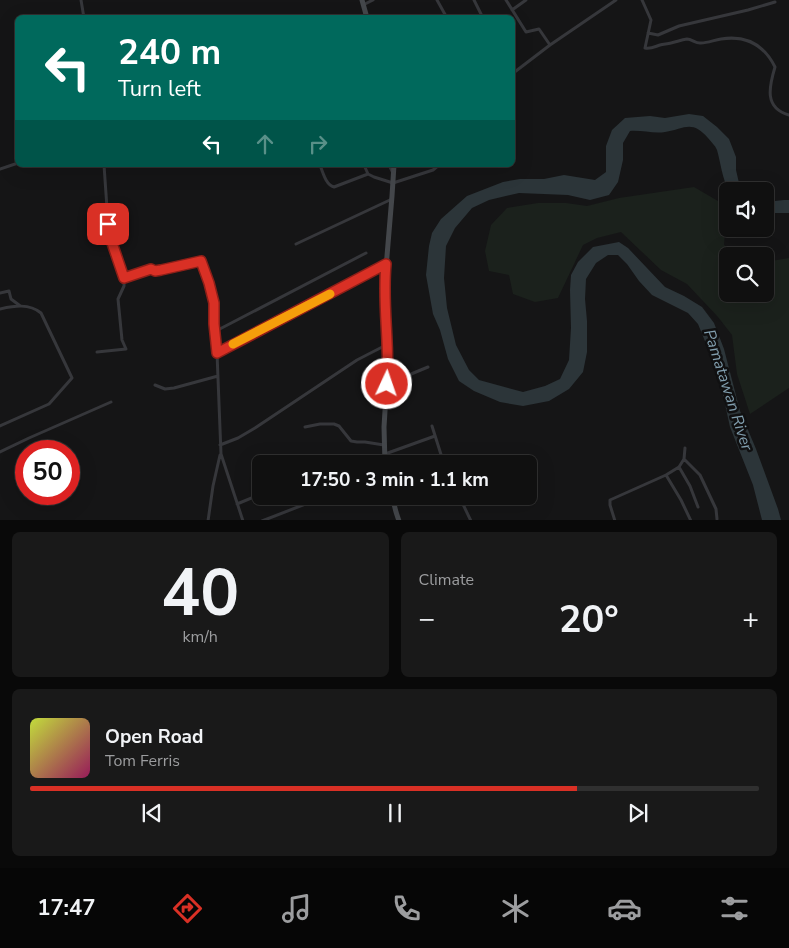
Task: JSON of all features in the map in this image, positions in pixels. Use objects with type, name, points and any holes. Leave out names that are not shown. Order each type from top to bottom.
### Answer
[{"type":"main road","points":[[363,2],[366,15]]},
{"type":"main road","points":[[384,454],[388,362],[385,280],[394,167]]},
{"type":"main road","points":[[394,505],[399,520]]},
{"type":"street","points":[[82,0],[84,15]]},
{"type":"street","points":[[363,2],[373,0]]},
{"type":"street","points":[[438,0],[446,15]]},
{"type":"street","points":[[474,0],[482,15]]},
{"type":"street","points":[[506,0],[526,32],[540,28],[550,46]]},
{"type":"street","points":[[512,10],[526,0]]},
{"type":"street","points":[[515,72],[616,0]]},
{"type":"street","points":[[642,0],[651,20],[645,48],[648,49],[687,39],[701,43],[719,39],[738,38],[752,42],[770,58],[775,68],[769,94],[777,110],[789,115]]},
{"type":"street","points":[[647,33],[658,34],[679,26],[775,2]]},
{"type":"street","points":[[0,169],[15,164]]},
{"type":"street","points":[[97,352],[126,349],[120,331],[118,300],[124,286],[124,278],[110,237],[104,167]]},
{"type":"street","points":[[321,167],[330,186],[334,187],[368,174]]},
{"type":"street","points":[[365,167],[368,174],[393,183],[433,170],[437,167]]},
{"type":"street","points":[[390,167],[394,173]]},
{"type":"street","points":[[296,244],[392,199]]},
{"type":"street","points":[[214,332],[366,253]]},
{"type":"street","points":[[124,278],[151,269],[155,271],[201,261],[209,283],[214,303],[220,454],[208,520]]},
{"type":"street","points":[[217,353],[386,264]]},
{"type":"street","points":[[0,293],[9,291],[11,299],[19,305],[36,309],[41,313],[72,378],[49,404],[0,426]]},
{"type":"street","points":[[0,309],[19,305]]},
{"type":"street","points":[[220,445],[238,438],[255,428],[357,360],[388,344]]},
{"type":"street","points":[[387,384],[428,367]]},
{"type":"street","points":[[155,385],[166,389],[174,388],[218,376]]},
{"type":"street","points":[[0,452],[111,402]]},
{"type":"street","points":[[305,426],[334,424],[339,426],[352,441],[384,445]]},
{"type":"street","points":[[432,426],[441,455]]},
{"type":"street","points":[[384,454],[436,436]]},
{"type":"street","points":[[615,520],[610,500],[666,475],[679,467],[684,459],[685,448]]},
{"type":"street","points":[[220,454],[243,520]]},
{"type":"street","points":[[684,459],[700,475],[716,509],[717,519]]},
{"type":"street","points":[[679,467],[690,486],[698,507]]},
{"type":"street","points":[[666,475],[691,520]]},
{"type":"street","points":[[237,504],[252,498]]},
{"type":"street","points":[[262,520],[302,505]]},
{"type":"street","points":[[463,505],[470,520]]},
{"type":"shaded area","points":[[694,187],[718,201],[719,237],[725,237],[724,245],[727,247],[719,247],[719,302],[774,302],[774,260],[789,258],[789,388],[750,414],[737,374],[732,335],[687,284],[661,270],[621,232],[597,238],[583,245],[558,298],[535,302],[513,294],[509,275],[489,271],[485,251],[491,225],[507,208],[538,203],[566,203],[587,206],[619,198]]},
{"type":"water","name":"Pamatawan River","points":[[689,114],[703,116],[717,127],[729,139],[736,157],[739,182],[725,182],[716,148],[697,129],[688,127],[661,132],[630,131],[623,143],[623,160],[618,182],[609,195],[590,200],[568,195],[519,193],[489,200],[472,208],[455,228],[446,246],[444,278],[447,308],[456,345],[469,370],[479,380],[523,392],[545,386],[560,379],[569,360],[571,275],[578,262],[593,247],[619,242],[628,248],[665,287],[702,307],[714,323],[724,349],[740,411],[756,449],[781,520],[762,520],[753,485],[730,427],[723,395],[698,324],[688,313],[652,295],[618,255],[608,255],[596,263],[586,279],[587,352],[583,372],[569,389],[549,401],[523,406],[500,402],[474,391],[459,381],[448,359],[440,330],[433,314],[426,275],[432,233],[441,219],[467,196],[503,182],[520,179],[544,179],[564,175],[595,180],[606,172],[606,146],[612,130],[625,118],[650,116],[665,118]]},
{"type":"water","points":[[789,200],[789,213],[774,213],[774,201]]},
{"type":"slow traffic","points":[[233,344],[330,294]]},
{"type":"route","points":[[108,224],[110,237],[124,278],[151,269],[155,271],[201,261],[214,303],[217,353],[386,264],[387,384]]}]
